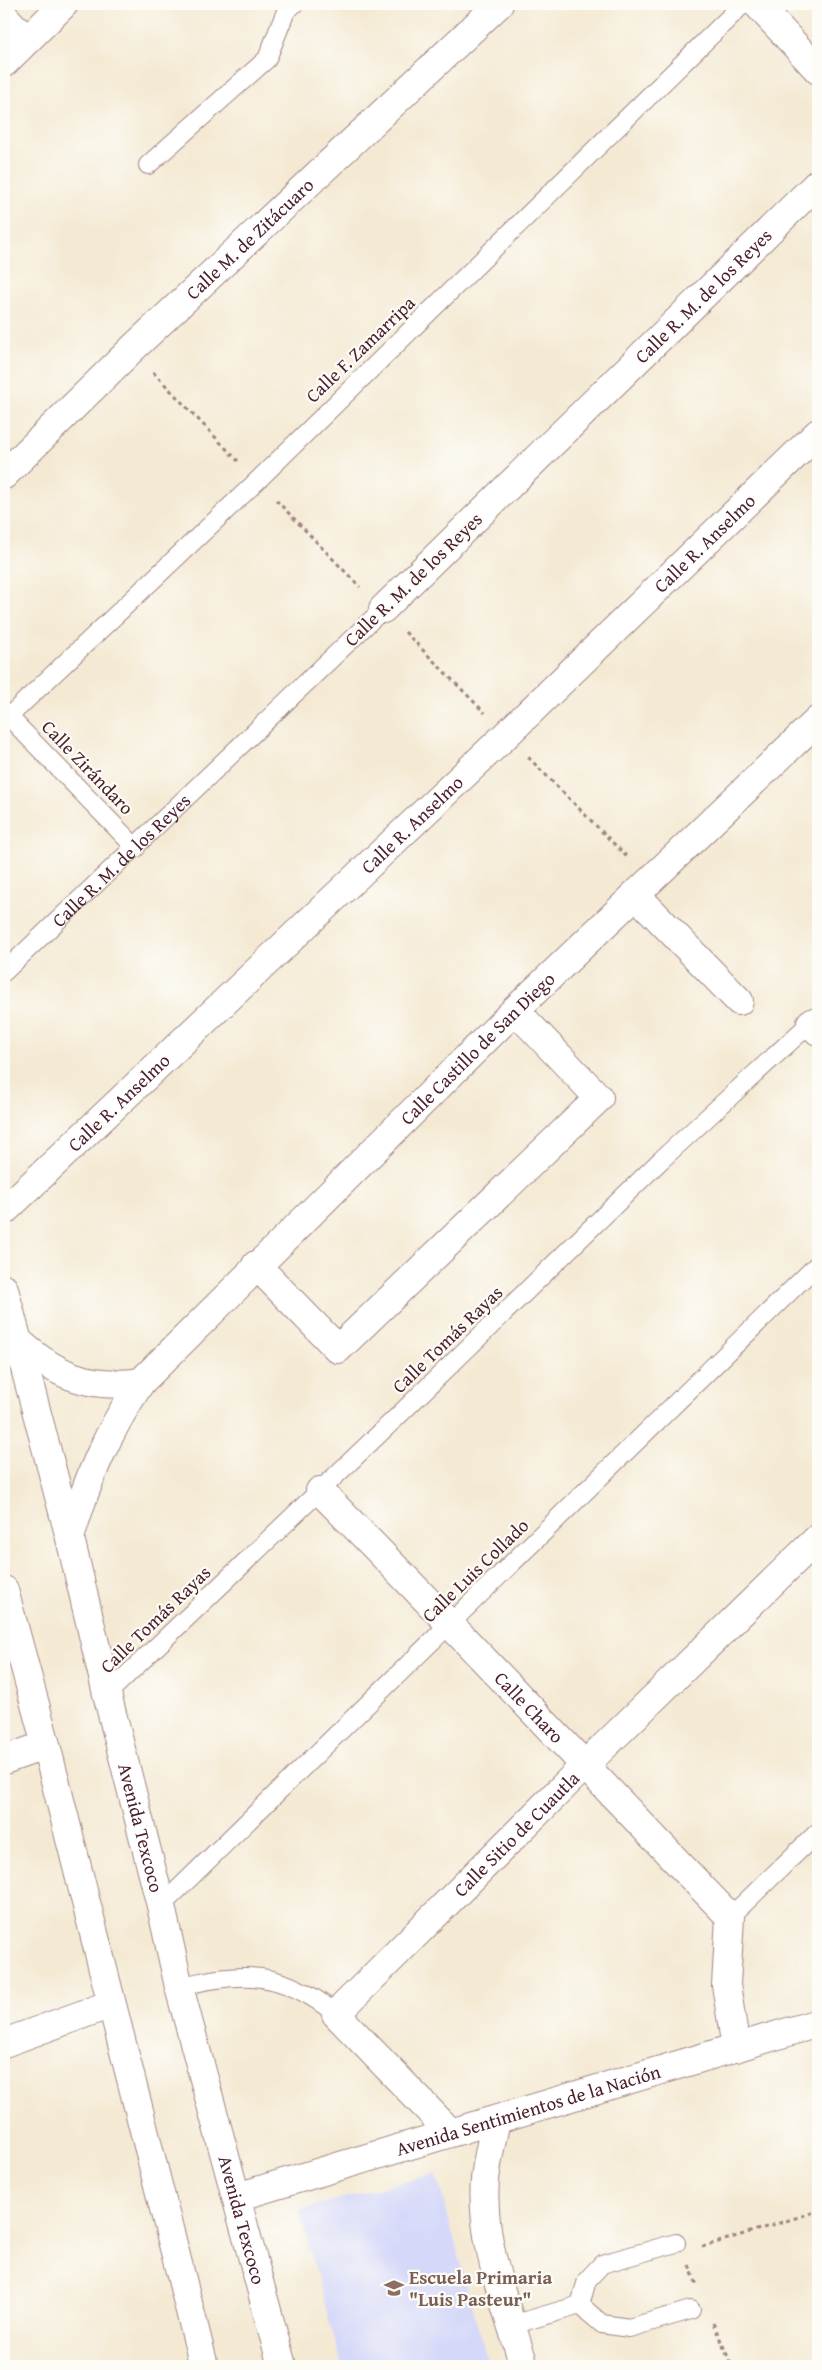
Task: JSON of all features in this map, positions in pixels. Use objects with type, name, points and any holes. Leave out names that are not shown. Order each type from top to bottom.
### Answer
[{"type":"street","points":[[4,63],[64,4]]},
{"type":"street","name":"Calle M. de Zitácuaro","points":[[4,475],[132,349],[499,4]]},
{"type":"street","points":[[757,4],[818,70]]},
{"type":"street","points":[[4,16],[26,40]]},
{"type":"street","name":"Calle R. M. de los Reyes","points":[[383,610],[818,183]]},
{"type":"street","name":"Calle R. Anselmo","points":[[4,1212],[499,741],[818,433]]},
{"type":"street","name":"Calle Castillo de San Diego","points":[[70,1538],[82,1497],[97,1458],[117,1419],[141,1382],[256,1265],[515,1010],[818,720]]},
{"type":"street","points":[[635,894],[739,1001]]},
{"type":"street","points":[[256,1265],[338,1349],[599,1098],[515,1010]]},
{"type":"street","name":"Avenida Texcoco","points":[[4,1290],[70,1538],[107,1694],[161,1906],[179,1987],[282,2366]]},
{"type":"street","points":[[16,1339],[34,1356],[54,1370],[77,1379],[119,1385],[141,1382]]},
{"type":"street","name":"Calle Charo","points":[[320,1491],[451,1624],[584,1766],[730,1917]]},
{"type":"street","name":"Calle Sitio de Cuautla","points":[[336,2014],[584,1766],[818,1538]]},
{"type":"street","points":[[4,1590],[46,1745],[204,2366]]},
{"type":"street","points":[[4,1760],[46,1745]]},
{"type":"street","points":[[730,1917],[726,1985],[736,2048]]},
{"type":"street","points":[[4,2043],[111,2004]]},
{"type":"street","points":[[336,2014],[450,2132]]},
{"type":"street","name":"Avenida Sentimientos de la Nación","points":[[237,2198],[450,2132],[496,2120],[818,2023]]},
{"type":"street","points":[[496,2120],[485,2181],[485,2212],[489,2242],[524,2366]]},
{"type":"lane","points":[[148,165],[266,59],[286,11],[294,4]]},
{"type":"lane","name":"Calle F. Zamarripa","points":[[6,719],[257,481],[743,4]]},
{"type":"lane","name":"Calle R. M. de los Reyes","points":[[4,972],[136,848],[383,610]]},
{"type":"lane","name":"Calle Zirándaro","points":[[6,719],[136,848]]},
{"type":"lane","name":"Calle Tomás Rayas","points":[[107,1694],[320,1491],[660,1160],[816,1023]]},
{"type":"lane","name":"Calle Luis Collado","points":[[161,1906],[818,1264]]},
{"type":"lane","points":[[730,1917],[818,1832]]},
{"type":"lane","points":[[179,1987],[220,1977],[240,1975],[261,1977],[302,1990],[336,2014]]},
{"type":"lane","points":[[580,2305],[587,2280],[602,2264],[684,2246]]},
{"type":"lane","points":[[512,2324],[580,2305]]},
{"type":"lane","points":[[580,2305],[602,2324],[629,2328],[691,2310]]},
{"type":"path","points":[[684,2246],[818,2211]]},
{"type":"shaded area","name":"Escuela Primaria \"Luis Pasteur\"","points":[[436,2173],[489,2366],[342,2366],[299,2210]]},
{"type":"place","name":"Escuela Primaria \"Luis Pasteur\"","points":[[394,2288]]}]
